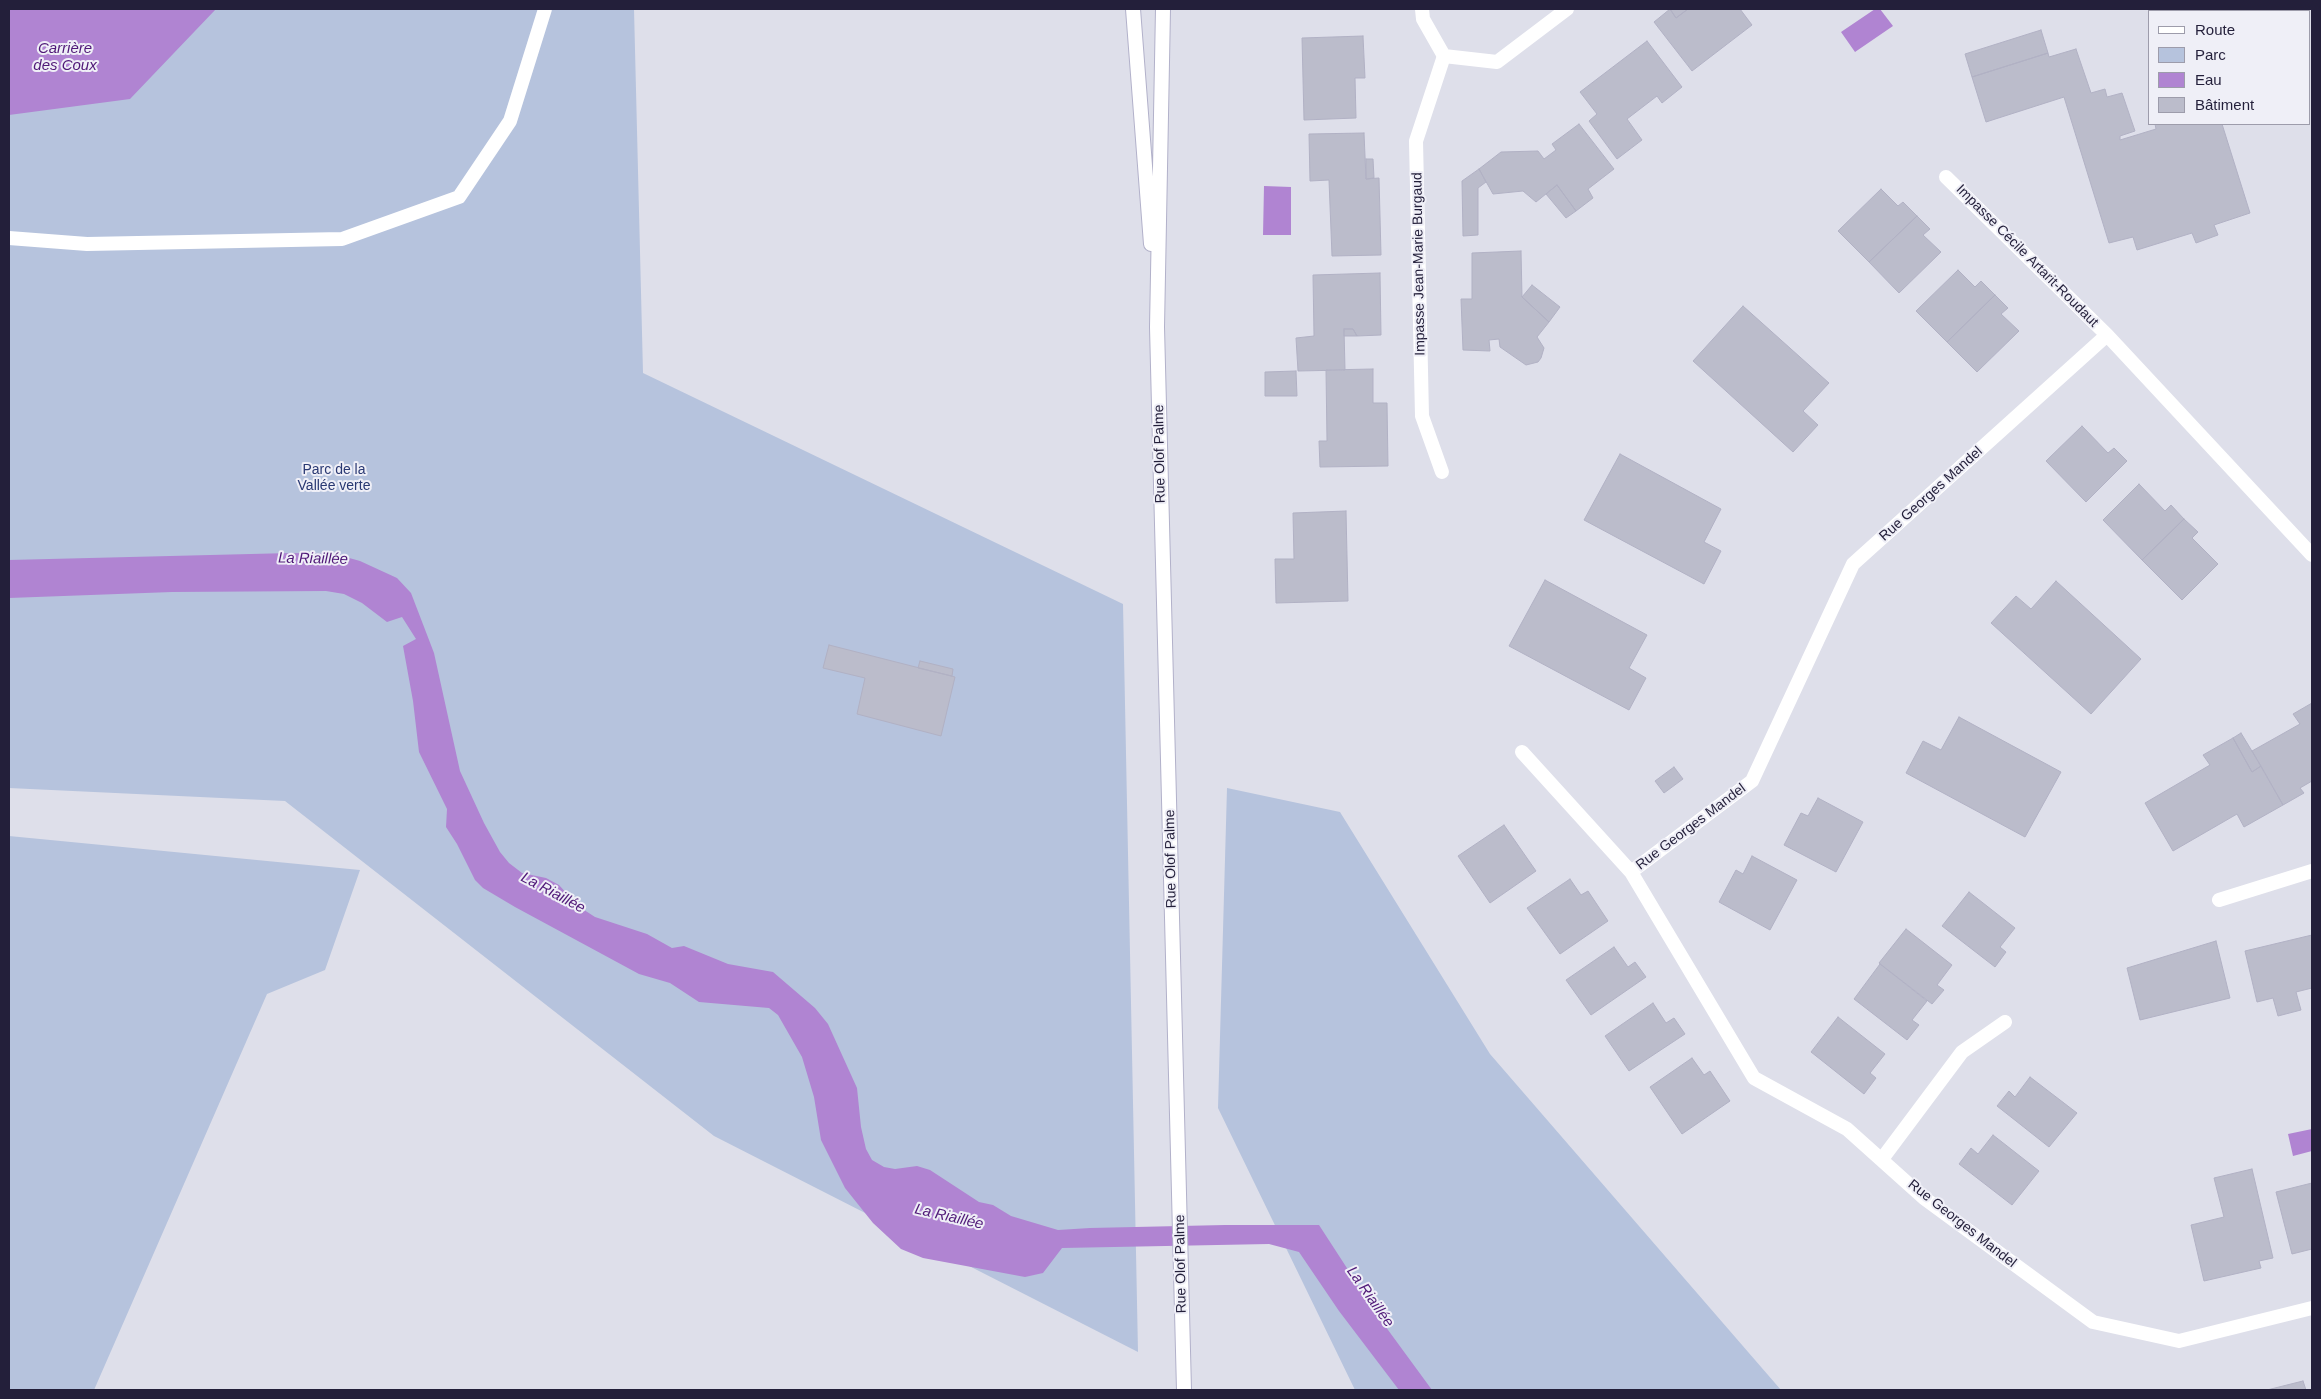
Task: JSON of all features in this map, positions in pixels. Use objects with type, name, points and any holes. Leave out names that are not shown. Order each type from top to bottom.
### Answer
[{"type":"street","points":[[9,238],[87,244],[342,239],[460,197],[510,121],[545,9]]},
{"type":"street","name":"Rue Olof Palme","points":[[1133,9],[1157,327]]},
{"type":"street","name":"Rue Olof Palme","points":[[1163,9],[1157,327],[1184,1390]]},
{"type":"street","points":[[1422,9],[1423,19],[1444,56],[1497,62],[1567,9]]},
{"type":"street","name":"Impasse Jean-Marie Burgaud","points":[[1442,472],[1422,416],[1416,141],[1444,56]]},
{"type":"street","name":"Impasse Cécile Artarit-Roudaut","points":[[1946,177],[2107,335]]},
{"type":"street","points":[[2107,335],[2312,556]]},
{"type":"street","name":"Rue Georges Mandel","points":[[2107,335],[1853,564],[1752,781],[1631,872],[1754,1078],[1847,1129],[1924,1198],[2092,1322],[2179,1341],[2312,1308]]},
{"type":"street","points":[[1522,752],[1631,872]]},
{"type":"street","points":[[2219,900],[2312,871]]},
{"type":"street","points":[[1882,1159],[1962,1052],[2005,1022]]},
{"type":"green space","name":"Parc de la Vallée verte","points":[[9,9],[634,9],[643,373],[1123,604],[1138,1352],[714,1136],[285,801],[9,788]]},
{"type":"green space","points":[[1227,788],[1340,812],[1490,1054],[1781,1390],[1355,1390],[1218,1108]]},
{"type":"green space","points":[[9,836],[360,870],[325,970],[267,994],[94,1390],[9,1390]]},
{"type":"water","name":"Carrière des Coux","points":[[9,9],[216,9],[130,99],[9,115]]},
{"type":"water","points":[[1875,9],[1880,9],[1893,26],[1855,52],[1841,32]]},
{"type":"water","points":[[1264,186],[1291,187],[1291,235],[1263,235]]},
{"type":"water","name":"La Riaillée","points":[[291,553],[335,554],[360,561],[397,578],[411,593],[434,653],[460,771],[484,823],[500,852],[509,863],[522,873],[546,878],[559,885],[578,906],[595,917],[647,934],[672,948],[684,946],[728,964],[773,972],[815,1008],[828,1024],[857,1088],[861,1127],[866,1149],[872,1160],[884,1167],[895,1169],[917,1166],[930,1170],[979,1202],[993,1205],[1011,1216],[1058,1230],[1225,1225],[1319,1225],[1380,1319],[1432,1390],[1399,1390],[1339,1311],[1299,1252],[1269,1244],[1062,1248],[1043,1273],[1025,1277],[923,1258],[901,1249],[873,1223],[845,1188],[821,1140],[814,1097],[802,1057],[778,1015],[769,1008],[699,1002],[670,983],[639,974],[515,907],[483,888],[475,880],[446,827],[447,809],[419,752],[413,701],[403,646],[416,639],[402,617],[387,622],[362,603],[344,594],[326,591],[172,592],[9,598],[9,560]]},
{"type":"water","points":[[2312,1129],[2312,1151],[2293,1156],[2288,1134]]},
{"type":"building","points":[[1670,9],[1676,18],[1688,9],[1740,9],[1752,25],[1692,71],[1654,22]]},
{"type":"building","points":[[1670,9],[1688,9],[1676,18]]},
{"type":"building","points":[[2041,30],[2048,53],[1972,77],[1965,54]]},
{"type":"building","points":[[1363,36],[1365,78],[1355,78],[1356,118],[1304,120],[1302,38]]},
{"type":"building","points":[[1647,41],[1682,87],[1662,103],[1657,96],[1627,119],[1642,140],[1617,159],[1589,121],[1597,114],[1580,92]]},
{"type":"building","points":[[2076,49],[2091,93],[2105,89],[2107,97],[2122,93],[2135,131],[2120,136],[2120,140],[2156,129],[2155,125],[2222,125],[2250,213],[2214,225],[2218,235],[2196,243],[2192,233],[2137,250],[2133,237],[2109,243],[2064,97],[1986,122],[1972,77],[2048,53],[2049,57]]},
{"type":"building","points":[[1579,124],[1614,169],[1588,189],[1593,198],[1576,211],[1557,185],[1536,202],[1523,191],[1493,194],[1479,169],[1501,152],[1538,151],[1544,159],[1556,150],[1552,144]]},
{"type":"building","points":[[1364,133],[1366,179],[1379,178],[1381,255],[1332,256],[1329,180],[1310,181],[1309,134]]},
{"type":"building","points":[[1366,159],[1373,159],[1374,178],[1366,179]]},
{"type":"building","points":[[1479,169],[1486,182],[1478,188],[1478,235],[1463,236],[1462,181]]},
{"type":"building","points":[[1557,185],[1576,211],[1566,218],[1546,194]]},
{"type":"building","points":[[1881,189],[1898,206],[1903,202],[1917,216],[1869,262],[1838,231]]},
{"type":"building","points":[[1917,216],[1930,229],[1923,235],[1941,252],[1899,293],[1869,262]]},
{"type":"building","points":[[1521,251],[1522,297],[1549,322],[1537,337],[1544,348],[1541,358],[1538,362],[1526,365],[1500,347],[1499,339],[1489,340],[1490,351],[1463,350],[1461,299],[1472,299],[1472,253]]},
{"type":"building","points":[[1958,270],[1975,287],[1981,281],[1995,295],[1947,342],[1916,311]]},
{"type":"building","points":[[1380,273],[1381,335],[1357,336],[1353,329],[1344,329],[1345,370],[1298,371],[1296,338],[1314,336],[1313,275]]},
{"type":"building","points":[[1532,285],[1560,307],[1549,322],[1522,297]]},
{"type":"building","points":[[1995,295],[2008,308],[2001,314],[2019,331],[1977,372],[1947,342]]},
{"type":"building","points":[[1743,306],[1829,383],[1803,411],[1818,425],[1793,452],[1693,361]]},
{"type":"building","points":[[1344,329],[1353,329],[1357,336],[1344,336]]},
{"type":"building","points":[[1373,369],[1373,403],[1387,403],[1388,466],[1320,467],[1319,441],[1327,441],[1326,370]]},
{"type":"building","points":[[1296,371],[1297,396],[1265,396],[1265,372]]},
{"type":"building","points":[[2082,426],[2108,453],[2114,448],[2127,461],[2086,502],[2046,461]]},
{"type":"building","points":[[1620,454],[1721,509],[1704,542],[1721,551],[1704,584],[1584,520]]},
{"type":"building","points":[[2139,484],[2165,511],[2171,505],[2184,519],[2142,560],[2103,520]]},
{"type":"building","points":[[1346,511],[1348,601],[1276,603],[1275,559],[1294,559],[1293,513]]},
{"type":"building","points":[[2184,519],[2198,532],[2192,538],[2218,564],[2182,600],[2142,560]]},
{"type":"building","points":[[1545,580],[1647,635],[1629,668],[1646,678],[1629,710],[1509,646]]},
{"type":"building","points":[[2056,581],[2141,659],[2091,714],[1991,623],[2016,596],[2031,609]]},
{"type":"building","points":[[829,645],[955,677],[941,736],[857,714],[865,678],[823,668]]},
{"type":"building","points":[[920,661],[953,669],[952,676],[918,668]]},
{"type":"building","points":[[2312,703],[2312,781],[2300,788],[2304,793],[2283,805],[2252,751],[2300,724],[2293,714]]},
{"type":"building","points":[[1959,717],[2061,772],[2025,837],[1906,773],[1923,741],[1941,750]]},
{"type":"building","points":[[2241,733],[2261,766],[2252,772],[2233,738]]},
{"type":"building","points":[[2233,738],[2252,772],[2261,766],[2283,805],[2244,827],[2237,814],[2173,851],[2145,803],[2210,765],[2203,755]]},
{"type":"building","points":[[1674,767],[1683,779],[1664,793],[1655,781]]},
{"type":"building","points":[[1818,798],[1863,822],[1836,872],[1784,845],[1801,813],[1808,816]]},
{"type":"building","points":[[1504,825],[1536,871],[1490,903],[1458,856]]},
{"type":"building","points":[[1752,856],[1797,880],[1770,930],[1719,902],[1736,870],[1743,874]]},
{"type":"building","points":[[1570,879],[1581,895],[1588,891],[1608,921],[1560,954],[1527,908]]},
{"type":"building","points":[[1969,892],[2015,928],[2000,947],[2006,952],[1995,967],[1942,926]]},
{"type":"building","points":[[1906,929],[1952,965],[1937,985],[1944,990],[1932,1004],[1879,963]]},
{"type":"building","points":[[2312,935],[2312,988],[2296,992],[2301,1010],[2278,1016],[2273,998],[2257,1002],[2245,951]]},
{"type":"building","points":[[2216,941],[2230,998],[2140,1020],[2127,968]]},
{"type":"building","points":[[1614,947],[1628,967],[1635,962],[1646,977],[1591,1015],[1566,980]]},
{"type":"building","points":[[1880,964],[1927,1001],[1912,1020],[1919,1025],[1907,1040],[1854,999]]},
{"type":"building","points":[[1653,1003],[1666,1023],[1674,1018],[1685,1034],[1629,1071],[1605,1036]]},
{"type":"building","points":[[1838,1017],[1885,1054],[1870,1073],[1876,1078],[1864,1094],[1811,1052]]},
{"type":"building","points":[[1692,1058],[1704,1075],[1710,1071],[1730,1101],[1682,1134],[1650,1087]]},
{"type":"building","points":[[2030,1077],[2077,1113],[2049,1147],[1997,1106],[2009,1091],[2015,1097]]},
{"type":"building","points":[[1993,1135],[2039,1171],[2012,1205],[1959,1164],[1971,1148],[1978,1154]]},
{"type":"building","points":[[2252,1169],[2273,1258],[2259,1261],[2261,1268],[2204,1281],[2191,1225],[2224,1217],[2214,1178]]},
{"type":"building","points":[[2312,1183],[2312,1249],[2292,1254],[2276,1192]]},
{"type":"building","points":[[2303,1381],[2306,1390],[2267,1390]]}]
